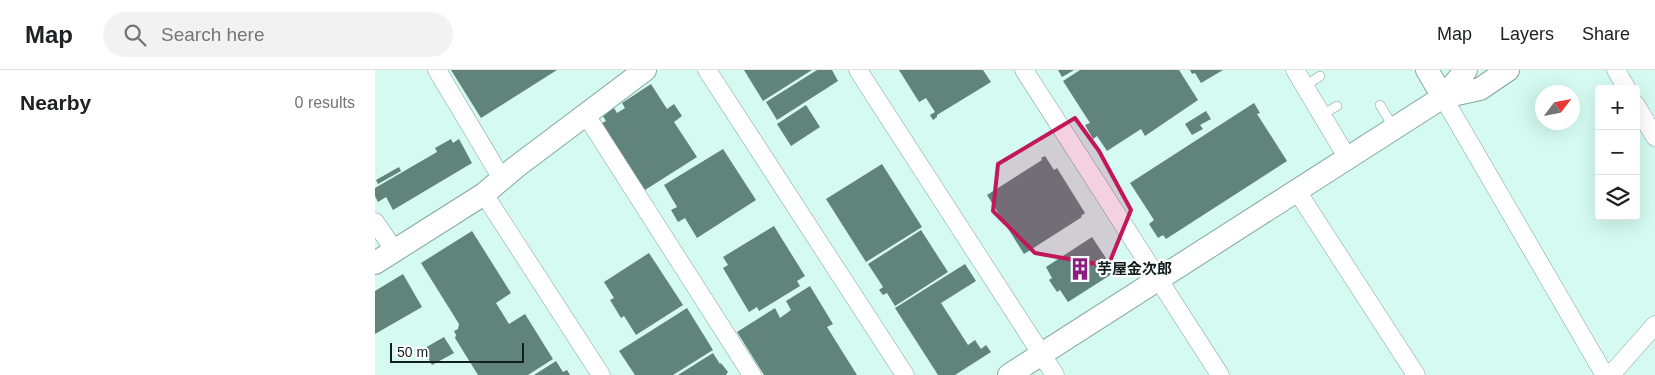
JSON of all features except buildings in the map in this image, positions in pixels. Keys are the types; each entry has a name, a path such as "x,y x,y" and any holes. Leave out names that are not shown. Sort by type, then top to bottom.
{"street":[{"path":"437,70 502,179"},
{"path":"375,263 484,194 645,70"},
{"path":"707,70 905,375"},
{"path":"858,70 1055,375"},
{"path":"1024,70 1220,375"},
{"path":"1295,70 1348,158"},
{"path":"1427,70 1603,372 1609,373 1616,369 1655,325"},
{"path":"1009,375 1443,97 1466,70"},
{"path":"1443,97 1479,89 1508,70"},
{"path":"1616,70 1625,85"},
{"path":"1640,112 1655,137"},
{"path":"586,114 752,375"},
{"path":"1297,191 1416,375"},
{"path":"484,194 601,375"},
{"path":"375,222 395,251"}],"lane":[{"path":"1305,86 1320,76"},
{"path":"1380,105 1394,129"},
{"path":"1322,115 1337,106"}],"highlighted area":[{"path":"1075,118 1099,151 1131,210 1108,266 1035,253 993,211 998,164"}],"place":[{"name":"芋屋金次郎","path":"1080,269"}]}
